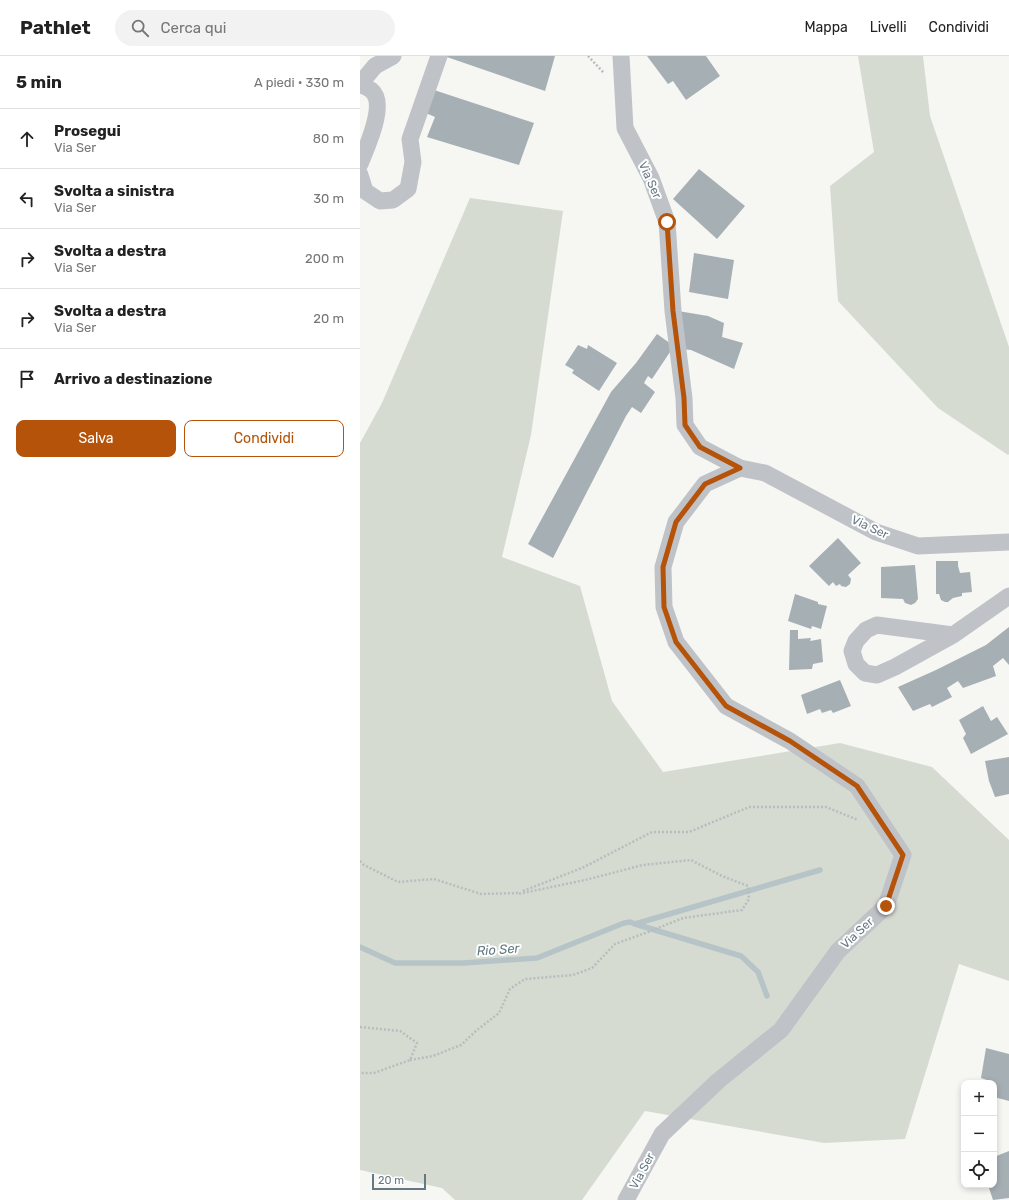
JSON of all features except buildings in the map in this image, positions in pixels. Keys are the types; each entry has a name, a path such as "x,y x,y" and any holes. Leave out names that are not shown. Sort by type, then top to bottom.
{"street":[{"path":"360,164 377,117 378,105 372,91 360,85 375,66 393,56"},
{"path":"360,175 366,191 380,201 393,200 408,189 413,162 410,139 439,56"},
{"name":"Via Ser","path":"621,56 625,128 651,178 667,222 673,311 684,398 685,425 700,447 740,468 765,473 876,532 918,546 1009,542"},
{"name":"Via Ser","path":"626,1200 662,1134 718,1081 781,1030 838,951 886,906 903,855 857,786 790,741 726,706 676,642 664,607 663,567 676,522 705,484 740,468"},
{"path":"953,635 877,625 866,630 856,641 852,651 856,664 865,673 877,675 895,667 953,635 1009,596"}],"path":[{"path":"518,894 582,868 652,832 689,832 749,807 826,807 863,822"},
{"path":"360,861 364,865 398,882 434,879 481,894 518,894 585,880 644,865 691,860 722,876 748,886 749,899 742,910 683,918 615,944 592,968 573,975 525,979 510,989 499,1013 461,1045 433,1056 410,1060 374,1073 360,1073"},
{"path":"360,1027 400,1031 417,1043 410,1060"}],"shaded area":[{"path":"858,56 923,56 930,116 1009,347 1008,455 938,408 838,301 830,186 874,152"},
{"path":"470,198 563,211 531,435 502,557 580,586 612,701 663,772 840,743 932,767 1009,840 1009,981 959,964 905,1139 824,1143 645,1111 582,1200 455,1200 442,1188 360,1170 360,443 382,403"}],"waterway":[{"name":"Rio Ser","path":"360,947 395,963 464,963 537,958 624,923 630,922 635,924 820,870"},
{"name":"Rio Ser","path":"635,924 741,956 758,972 767,996"}],"route":[{"path":"667,222 673,311 679,350 685,425 700,447 740,468 705,484 676,522 663,567 664,607 676,642 726,706 790,741 857,786 903,855 886,906"}]}
